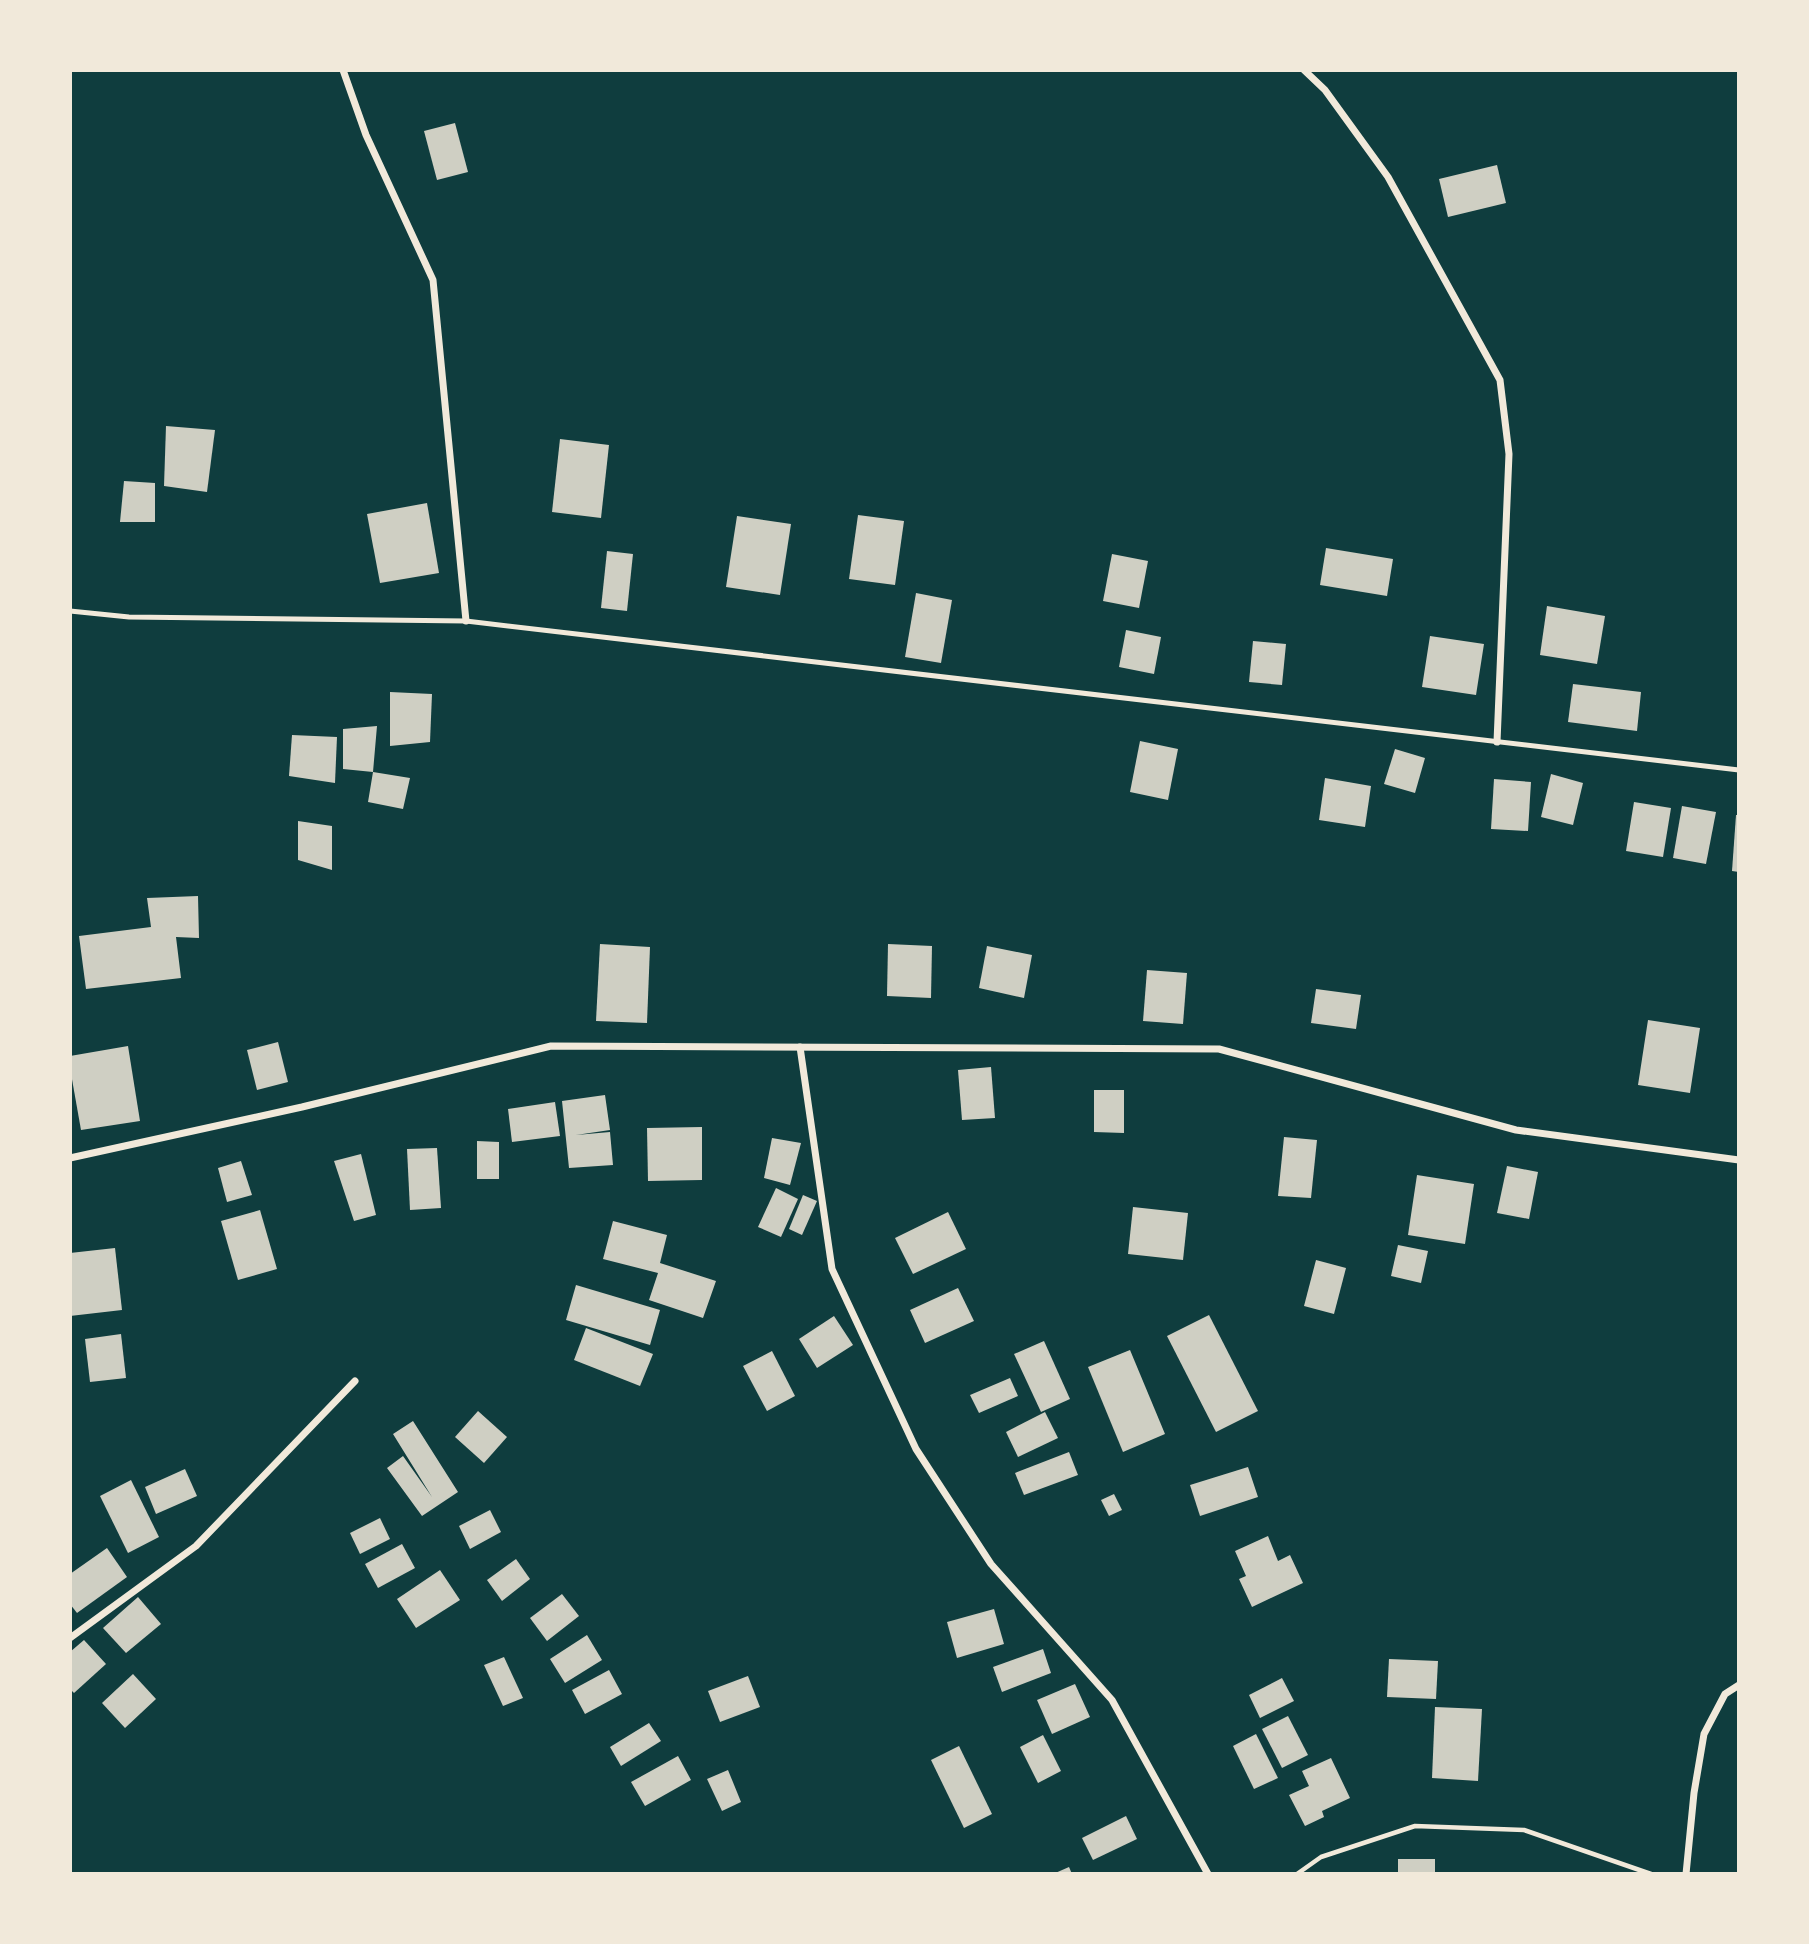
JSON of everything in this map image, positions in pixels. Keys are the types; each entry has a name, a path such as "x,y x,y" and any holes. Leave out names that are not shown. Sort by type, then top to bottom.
{"street":[{"path":"343,70 366,135 433,280 466,621"},
{"path":"1304,70 1325,90 1388,177 1500,380 1509,454 1497,742"},
{"path":"70,1158 302,1107 551,1046 800,1046 1219,1049 1516,1130 1739,1160"},
{"path":"800,1046 832,1269 916,1449 991,1564 1112,1700 1208,1874"},
{"path":"70,1638 197,1546 355,1381"},
{"path":"1686,1874 1694,1793 1704,1734 1725,1694 1739,1685"}],"lane":[{"path":"70,611 129,617 466,621 1739,770"}],"path":[{"path":"1297,1874 1321,1857 1415,1826 1524,1830 1651,1874"}],"building":[{"path":"455,123 468,172 437,180 424,131"},
{"path":"1497,165 1506,203 1448,217 1439,179"},
{"path":"166,426 215,430 207,492 164,486"},
{"path":"560,439 609,445 601,518 552,512"},
{"path":"124,481 155,483 155,522 120,522"},
{"path":"427,503 439,573 380,583 367,514"},
{"path":"858,515 904,521 895,585 849,579"},
{"path":"737,516 791,524 780,595 726,587"},
{"path":"1326,548 1393,559 1387,596 1320,585"},
{"path":"607,551 633,554 627,611 601,608"},
{"path":"1112,554 1148,561 1139,608 1103,601"},
{"path":"916,593 952,600 941,663 905,657"},
{"path":"1547,606 1605,616 1597,664 1540,655"},
{"path":"1126,630 1161,637 1154,674 1119,667"},
{"path":"1430,636 1484,644 1476,695 1422,687"},
{"path":"1253,641 1286,644 1282,685 1249,682"},
{"path":"1573,684 1641,692 1637,731 1568,722"},
{"path":"390,692 432,694 430,742 390,746"},
{"path":"377,726 373,772 343,769 343,729"},
{"path":"292,735 337,737 335,783 289,776"},
{"path":"1140,741 1178,749 1168,800 1130,792"},
{"path":"1395,749 1425,758 1415,793 1384,784"},
{"path":"373,772 410,778 403,809 368,802"},
{"path":"1551,774 1583,783 1573,825 1541,817"},
{"path":"1325,778 1371,786 1365,827 1319,820"},
{"path":"1494,779 1531,782 1528,831 1491,829"},
{"path":"1634,802 1671,808 1663,857 1626,851"},
{"path":"1682,806 1716,812 1706,864 1673,858"},
{"path":"1736,815 1739,815 1739,872 1732,871"},
{"path":"298,821 332,826 332,870 298,860"},
{"path":"198,896 199,938 176,937 181,978 86,989 79,936 151,927 147,898"},
{"path":"600,944 650,947 647,1023 596,1021"},
{"path":"888,944 932,946 931,998 887,996"},
{"path":"987,946 1032,955 1024,998 979,988"},
{"path":"1147,970 1187,973 1183,1024 1143,1021"},
{"path":"1316,989 1361,995 1356,1029 1311,1023"},
{"path":"1648,1020 1700,1028 1690,1093 1638,1085"},
{"path":"278,1042 288,1082 257,1090 247,1050"},
{"path":"128,1046 140,1121 81,1130 70,1056"},
{"path":"991,1067 995,1118 962,1120 958,1070"},
{"path":"1094,1090 1124,1090 1124,1133 1094,1132"},
{"path":"605,1095 610,1130 576,1135 610,1132 613,1165 569,1168 562,1101"},
{"path":"555,1102 560,1136 512,1142 508,1109"},
{"path":"702,1127 702,1180 648,1181 647,1128"},
{"path":"1284,1137 1317,1140 1311,1198 1278,1196"},
{"path":"772,1138 801,1143 790,1185 764,1178"},
{"path":"477,1141 499,1142 499,1179 477,1179"},
{"path":"437,1148 441,1208 410,1210 407,1149"},
{"path":"361,1154 376,1215 354,1221 334,1161"},
{"path":"241,1161 252,1195 227,1202 218,1168"},
{"path":"1507,1166 1538,1172 1529,1219 1497,1213"},
{"path":"1417,1175 1474,1184 1465,1244 1408,1235"},
{"path":"776,1188 798,1199 781,1237 758,1227"},
{"path":"803,1195 817,1201 802,1235 789,1229"},
{"path":"1133,1207 1188,1213 1183,1260 1128,1254"},
{"path":"260,1210 277,1269 238,1280 221,1221"},
{"path":"948,1212 966,1249 913,1274 895,1238"},
{"path":"613,1221 667,1235 660,1263 716,1281 703,1318 649,1300 658,1273 603,1259"},
{"path":"1398,1245 1428,1251 1421,1283 1391,1276"},
{"path":"115,1248 122,1310 70,1316 70,1253"},
{"path":"1316,1260 1346,1268 1334,1314 1304,1306"},
{"path":"576,1285 660,1310 650,1345 566,1320"},
{"path":"958,1288 974,1321 925,1343 910,1310"},
{"path":"1209,1315 1258,1411 1216,1432 1167,1336"},
{"path":"834,1316 853,1345 817,1368 799,1339"},
{"path":"586,1328 653,1354 640,1386 574,1360"},
{"path":"121,1334 126,1378 90,1382 85,1339"},
{"path":"1044,1341 1070,1399 1041,1412 1014,1354"},
{"path":"1130,1350 1165,1434 1123,1452 1088,1367"},
{"path":"772,1351 795,1396 767,1411 743,1366"},
{"path":"1010,1378 1018,1396 979,1413 970,1395"},
{"path":"478,1411 507,1437 484,1463 455,1437"},
{"path":"1045,1412 1058,1438 1018,1457 1006,1432"},
{"path":"413,1421 458,1492 422,1516 387,1468 403,1456 432,1497 393,1434"},
{"path":"1069,1452 1078,1475 1024,1495 1015,1473"},
{"path":"1248,1467 1258,1497 1200,1516 1190,1485"},
{"path":"185,1469 197,1496 156,1514 145,1487"},
{"path":"131,1480 159,1537 128,1553 100,1496"},
{"path":"1114,1494 1122,1510 1109,1516 1101,1500"},
{"path":"490,1510 501,1532 470,1549 459,1526"},
{"path":"380,1518 390,1539 360,1554 350,1533"},
{"path":"1268,1536 1278,1561 1290,1555 1303,1583 1252,1607 1239,1579 1246,1576 1235,1551"},
{"path":"402,1544 415,1568 378,1588 365,1564"},
{"path":"107,1548 127,1577 77,1613 70,1604 70,1574"},
{"path":"516,1559 530,1579 502,1601 487,1580"},
{"path":"440,1570 460,1600 416,1628 397,1599"},
{"path":"562,1594 579,1616 547,1641 530,1618"},
{"path":"138,1597 161,1624 126,1653 103,1628"},
{"path":"994,1609 1004,1644 957,1658 947,1622"},
{"path":"587,1635 602,1660 565,1683 550,1659"},
{"path":"84,1640 106,1664 74,1693 70,1689 70,1652"},
{"path":"1043,1649 1051,1673 1002,1692 993,1667"},
{"path":"504,1657 523,1698 503,1706 484,1665"},
{"path":"1389,1659 1438,1661 1436,1699 1387,1697"},
{"path":"609,1670 622,1694 585,1714 572,1690"},
{"path":"133,1674 156,1699 125,1728 102,1703"},
{"path":"748,1676 760,1707 720,1722 708,1691"},
{"path":"1282,1678 1294,1701 1260,1718 1249,1695"},
{"path":"1075,1684 1090,1717 1052,1734 1037,1700"},
{"path":"1435,1707 1482,1709 1478,1781 1432,1778"},
{"path":"1288,1716 1308,1755 1282,1768 1262,1729"},
{"path":"649,1723 661,1741 621,1766 610,1747"},
{"path":"1256,1734 1278,1778 1254,1789 1233,1746"},
{"path":"1043,1735 1061,1771 1038,1783 1020,1747"},
{"path":"959,1746 992,1814 964,1828 931,1760"},
{"path":"678,1756 691,1780 645,1806 631,1782"},
{"path":"1331,1758 1350,1798 1322,1811 1324,1817 1305,1826 1289,1795 1309,1786 1302,1771"},
{"path":"728,1770 741,1802 722,1811 707,1779"},
{"path":"1126,1816 1137,1839 1093,1860 1082,1838"},
{"path":"1398,1859 1435,1859 1435,1874 1398,1874"},
{"path":"1069,1867 1072,1874 1053,1874"}]}
